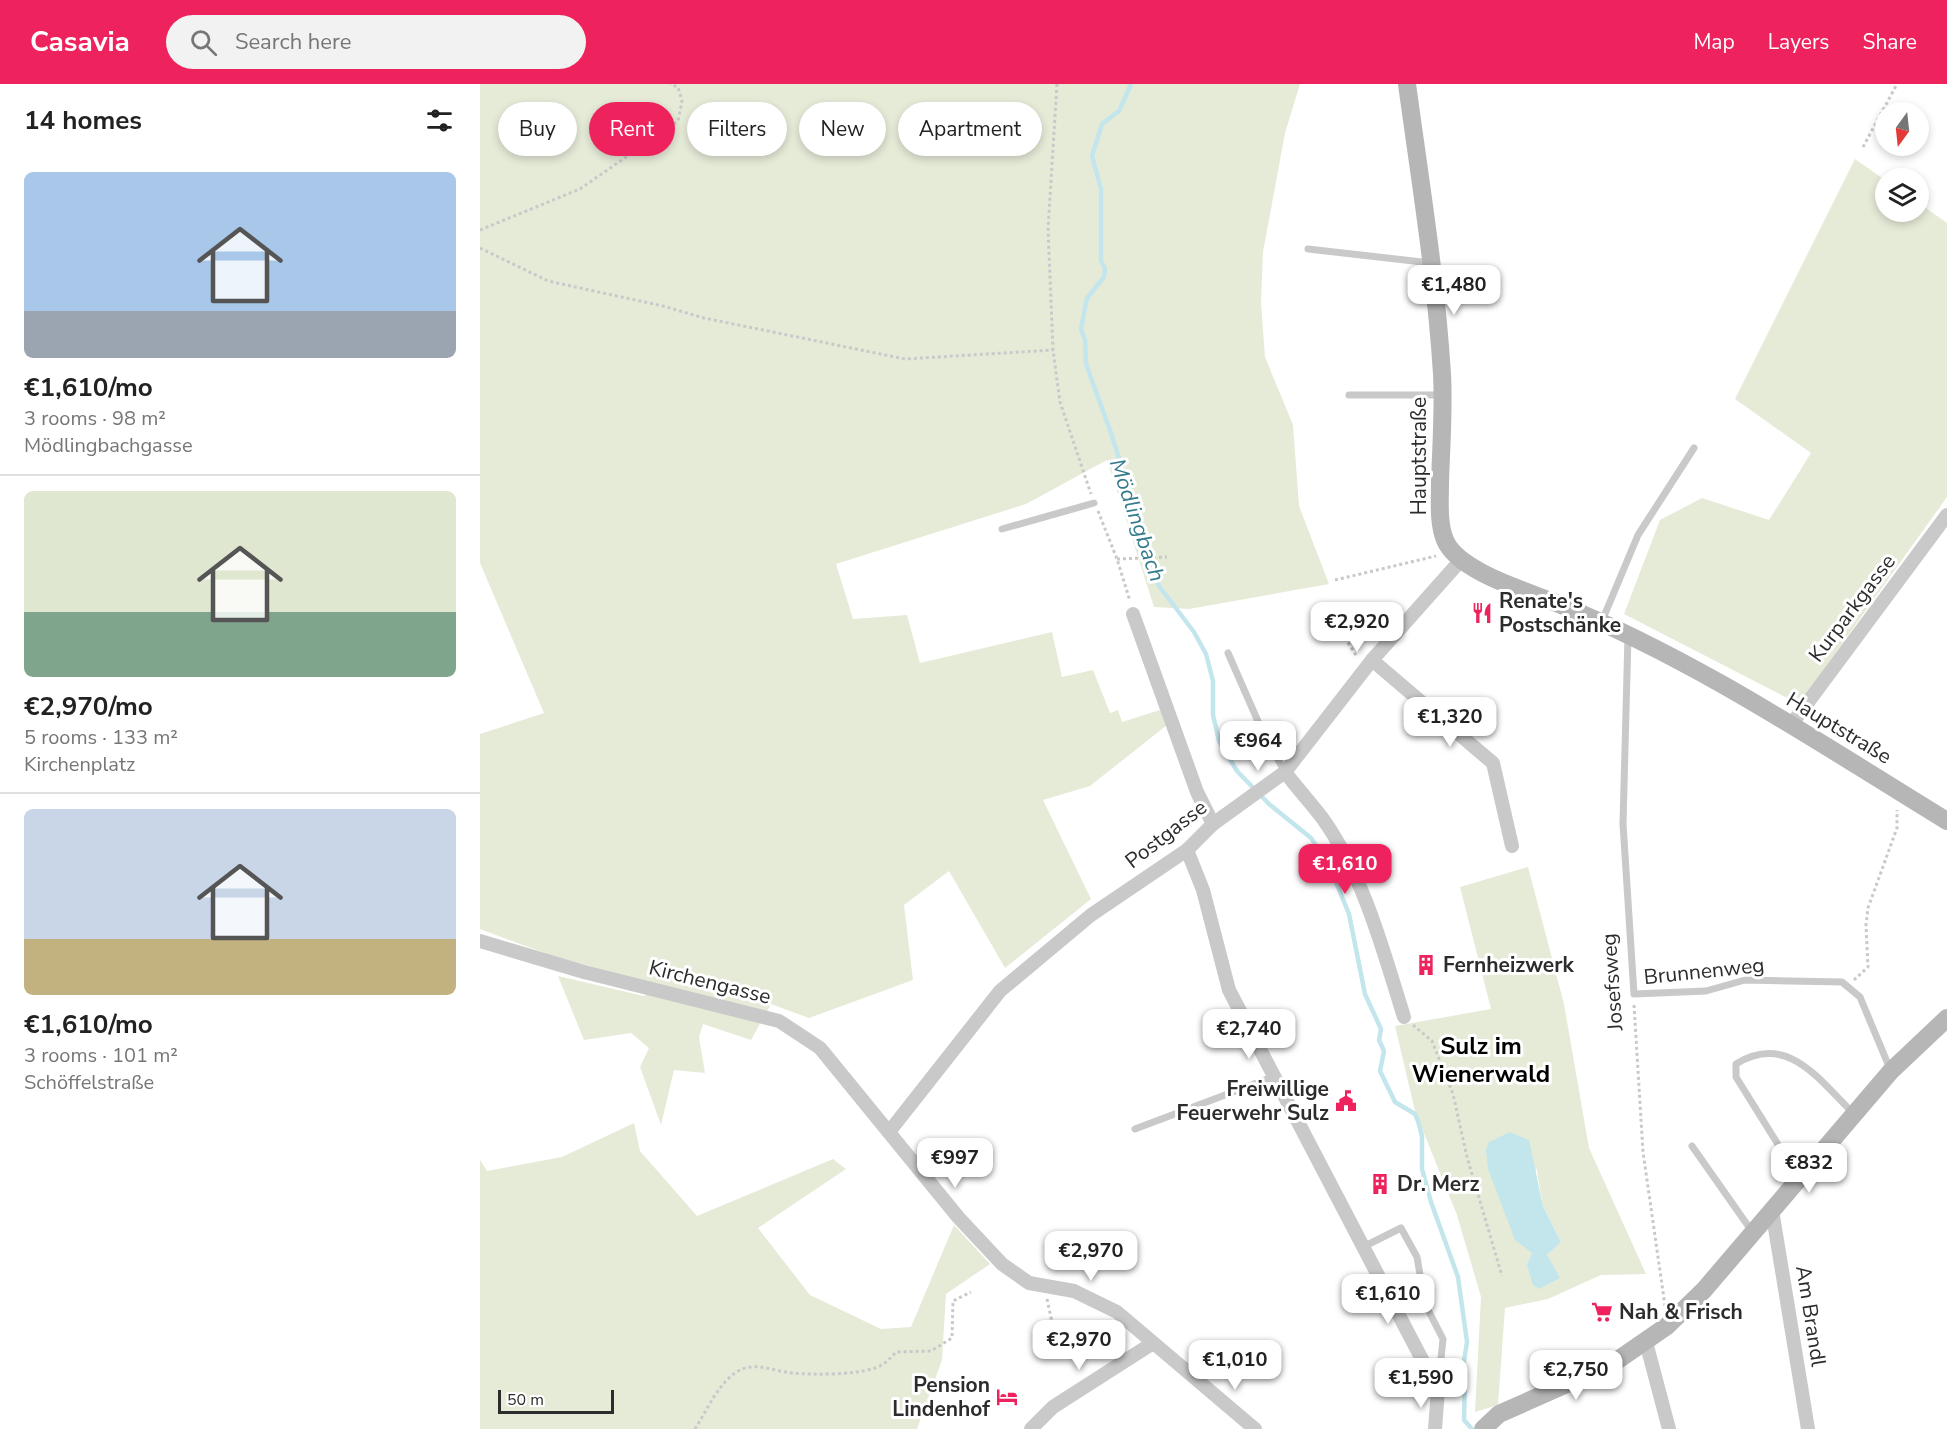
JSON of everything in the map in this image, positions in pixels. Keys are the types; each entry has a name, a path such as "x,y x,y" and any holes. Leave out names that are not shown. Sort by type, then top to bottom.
{"main road":[{"name":"Hauptstraße","path":"1407,84 1431,263 1442,395 1440,512 1444,540 1457,556 1489,575 1602,621 1628,634 1791,725 1947,821"},
{"path":"1483,1429 1499,1414 1612,1364 1668,1326 1704,1290 1891,1071 1947,1018"}],"street":[{"name":"Kurparkgasse","path":"1791,725 1947,515"},
{"name":"Postgasse","path":"889,1132 1000,991 1091,915 1187,850 1213,824 1285,772 1368,664 1457,556"},
{"path":"1134,614 1197,792 1213,824"},
{"path":"1368,664 1493,763 1512,846"},
{"path":"1285,772 1323,820 1356,880 1371,915 1404,1017"},
{"path":"1187,850 1203,890 1229,990 1365,1246 1438,1390 1435,1429"},
{"name":"Kirchengasse","path":"480,941 584,972 779,1021 820,1048 958,1217 1002,1264 1029,1283 1074,1291 1117,1312 1255,1429"},
{"name":"Am Brandl","path":"1772,1210 1808,1429"},
{"path":"1646,1342 1669,1429"},
{"path":"1031,1429 1053,1407 1152,1343"}],"lane":[{"path":"1308,249 1431,263"},
{"path":"1349,395 1442,395"},
{"path":"1602,621 1638,535 1694,448"},
{"path":"1002,529 1094,503"},
{"name":"Josefsweg","path":"1628,634 1623,824 1634,994"},
{"path":"1228,653 1264,735 1285,772"},
{"name":"Brunnenweg","path":"1634,994 1706,992 1745,980 1842,982 1847,986"},
{"path":"1847,986 1860,997 1891,1071"},
{"path":"1799,1178 1737,1077 1736,1064 1760,1052 1794,1058 1854,1114"},
{"path":"1135,1129 1275,1076"},
{"path":"1692,1146 1753,1233"},
{"path":"1365,1246 1401,1228 1417,1257 1425,1304 1443,1339 1438,1390"}],"path":[{"path":"480,230 580,189 678,121 682,101 678,87 670,84"},
{"path":"1057,84 1048,229 1053,350 1060,402 1134,614"},
{"path":"1863,147 1897,84"},
{"path":"480,248 548,281 663,306 704,318 905,359 1053,350"},
{"path":"1335,580 1457,556"},
{"path":"1117,560 1167,557"},
{"path":"1329,612 1368,664"},
{"path":"1847,986 1868,967 1866,925 1868,908 1897,828 1896,812 1905,795"},
{"name":"Josefsweg","path":"1634,994 1643,1152 1668,1326"},
{"path":"1404,1017 1432,1041 1453,1094 1467,1157 1502,1276"},
{"path":"1044,1286 1052,1322 1073,1335 1110,1345 1136,1329"},
{"path":"695,1429 724,1384 736,1372 753,1365 792,1373 854,1372 875,1368 886,1362 896,1352 931,1351 952,1338 953,1301 971,1292"}],"green space":[{"path":"480,84 1300,84 1285,133 1263,252 1261,303 1265,357 1293,425 1299,506 1329,584 1189,609 1154,607 1107,460 1026,504 836,564 853,619 907,615 920,663 1052,632 1062,677 1093,670 1110,713 1118,710 1122,722 1163,709 1167,725 1090,786 1043,800 1091,899 1005,968 949,871 904,905 913,980 809,1018 771,1004 751,1040 703,1024 699,1037 705,1073 674,1070 661,1125 640,1067 649,1048 631,1033 584,1040 558,976 644,996 664,987 550,955 480,929 480,734 544,713 480,563"},
{"path":"1855,159 1875,173 1875,222 1929,222 1929,210 1947,223 1947,497 1799,704 1624,614 1660,520 1702,498 1769,520 1811,453 1735,399"},
{"path":"1528,867 1564,1004 1589,1148 1646,1274 1601,1275 1548,1299 1505,1308 1498,1405 1475,1412 1481,1297 1457,1215 1415,1111 1395,1026 1491,1009 1460,887","holes":["1536,1166 1543,1206 1561,1242 1547,1255 1532,1253"]},
{"path":"634,1123 640,1151 697,1216 833,1159 846,1169 758,1228 810,1295 881,1329 911,1327 954,1225 990,1264 946,1294 942,1360 917,1429 480,1429 480,1160 487,1171 562,1157"}],"water":[{"path":"1510,1132 1529,1140 1543,1206 1561,1242 1547,1255 1560,1278 1539,1289 1533,1285 1527,1265 1532,1253 1515,1240 1488,1169 1486,1150 1489,1142"}],"waterway":[{"name":"Mödlingbach","path":"1131,84 1119,111 1102,124 1092,156 1101,189 1101,261 1105,268 1104,277 1087,298 1081,329 1085,340 1086,364 1111,433 1159,586 1194,632 1206,654 1213,681 1213,715 1219,741 1237,771 1269,804 1311,838 1329,865 1349,914 1365,994 1381,1029 1379,1040 1384,1051 1380,1071 1395,1102 1415,1114 1418,1121 1422,1136 1422,1169 1431,1202 1458,1277 1467,1342 1463,1367 1464,1420 1472,1429"}],"place":[{"name":"Renate's Postschänke","path":"1482,613"},
{"name":"Fernheizwerk","path":"1426,965"},
{"name":"Freiwillige Feuerwehr Sulz","path":"1346,1101"},
{"name":"Dr. Merz","path":"1380,1184"},
{"name":"Nah & Frisch","path":"1602,1312"},
{"name":"Pension Lindenhof","path":"1007,1397"}],"district":[{"name":"Sulz im Wienerwald","path":"1481,1060"}]}
